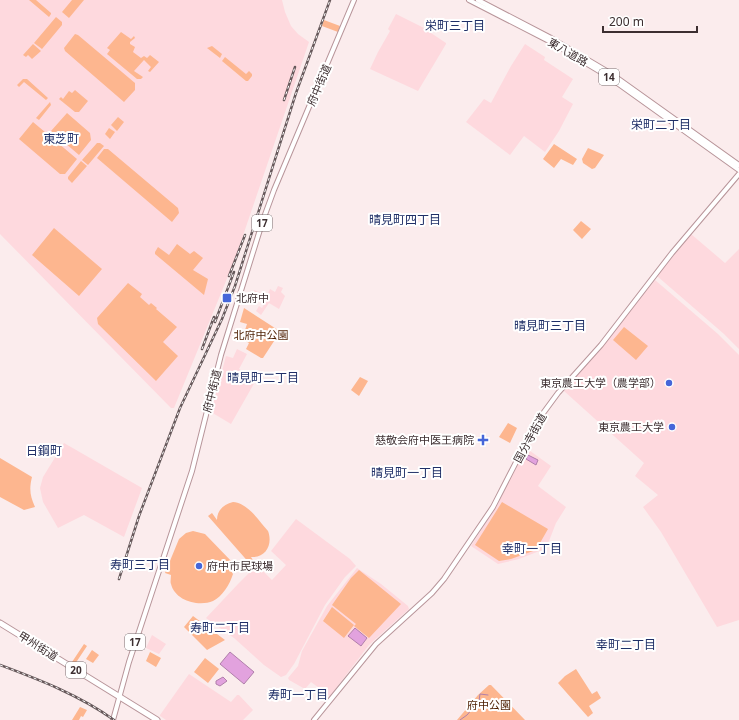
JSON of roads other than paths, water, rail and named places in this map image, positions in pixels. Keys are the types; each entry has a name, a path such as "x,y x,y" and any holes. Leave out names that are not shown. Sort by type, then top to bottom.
{"highway":[{"name":"甲州街道","path":"0,623 157,720"}],"main road":[{"name":"府中街道","path":"113,720 151,594 192,471 220,362 263,220 274,190 354,0"},
{"name":"東八道路","path":"469,0 549,41 609,77 739,170"},
{"name":"東八道路","path":"478,0 551,38 610,73 739,165"},
{"path":"485,3 502,14 500,16"},
{"name":"国分寺街道","path":"314,720 376,644 432,593 444,579 493,507 531,433 544,412 558,393 601,345 672,253 739,174"}],"waterway":[{"path":"460,720 467,715 479,701 480,694 488,695"}],"railway":[{"path":"119,579 139,516 180,408 222,319 235,286 296,93 330,0"},
{"path":"284,100 295,67"},
{"path":"229,276 245,235"},
{"path":"215,322 234,272"},
{"path":"202,349 214,317"},
{"path":"0,665 44,682 87,703 114,720"}],"place":[{"name":"北府中","path":"227,298"},
{"name":"東京農工大学（農学部）","path":"669,383"},
{"name":"東京農工大学","path":"672,427"},
{"name":"慈敬会府中医王病院","path":"483,440"},
{"name":"府中市民球場","path":"199,566"}],"district":[{"name":"栄町三丁目","path":"455,26"},
{"name":"栄町二丁目","path":"661,125"},
{"name":"東芝町","path":"61,139"},
{"name":"晴見町四丁目","path":"405,220"},
{"name":"晴見町三丁目","path":"550,326"},
{"name":"晴見町二丁目","path":"263,378"},
{"name":"日鋼町","path":"44,451"},
{"name":"晴見町一丁目","path":"407,473"},
{"name":"幸町一丁目","path":"532,549"},
{"name":"寿町三丁目","path":"140,565"},
{"name":"寿町二丁目","path":"220,628"},
{"name":"幸町二丁目","path":"626,645"},
{"name":"寿町一丁目","path":"298,695"}],"park label":[{"name":"北府中公園","path":"261,335"},
{"name":"府中公園","path":"489,705"}]}
